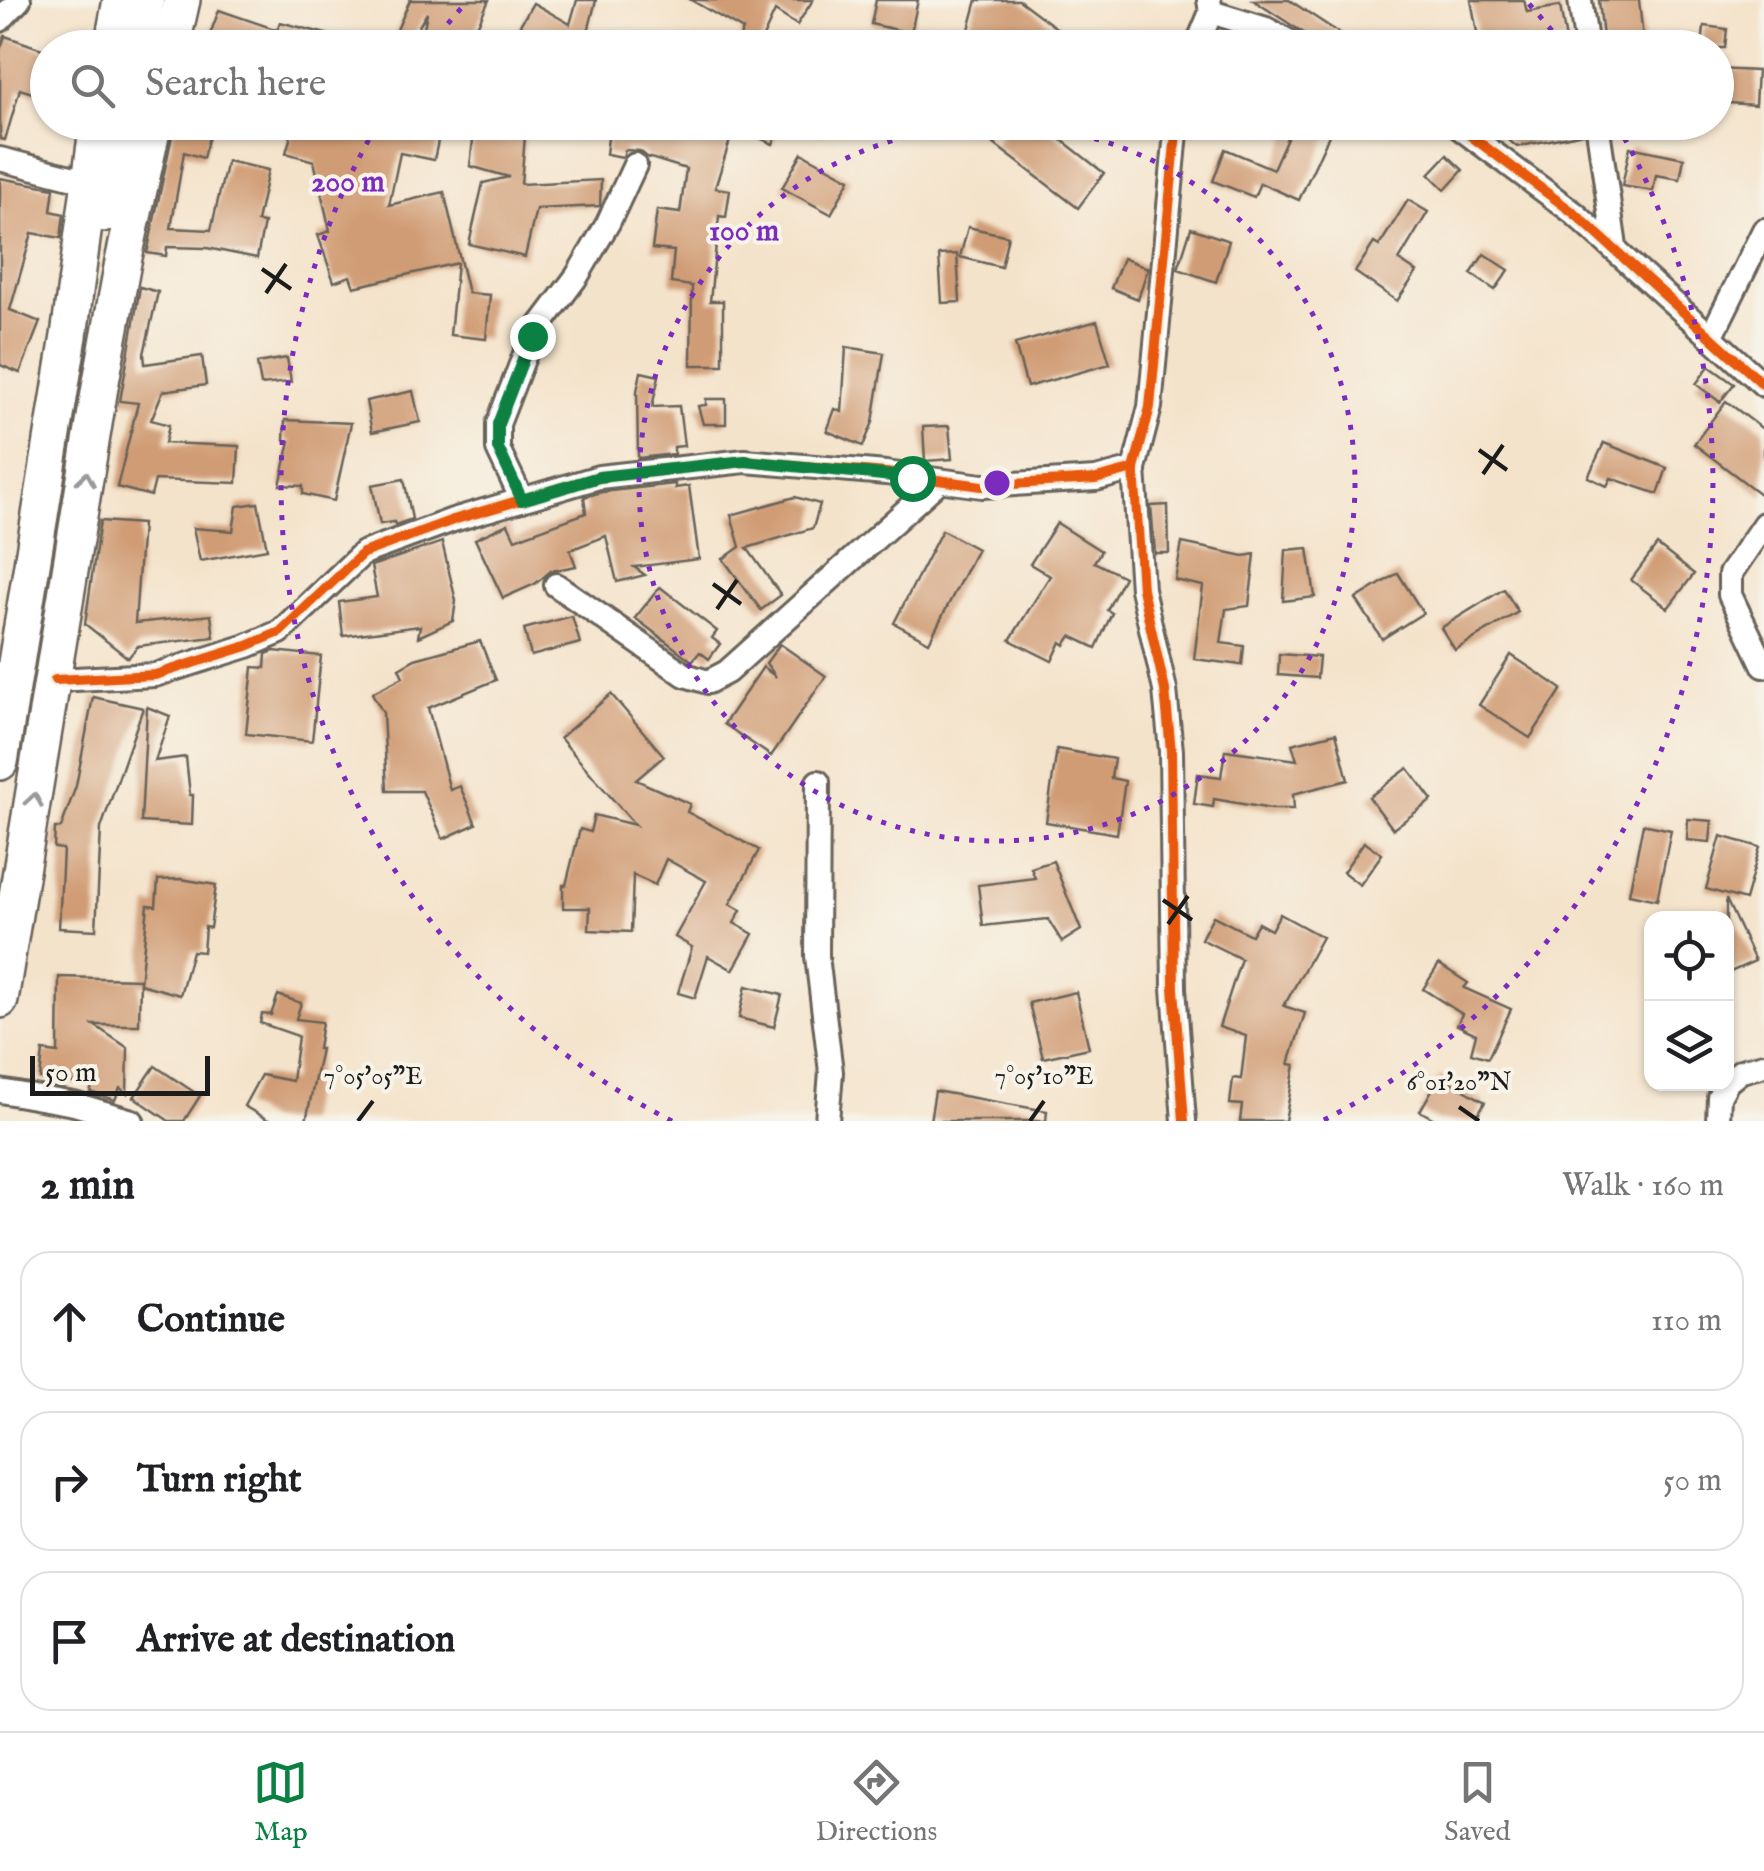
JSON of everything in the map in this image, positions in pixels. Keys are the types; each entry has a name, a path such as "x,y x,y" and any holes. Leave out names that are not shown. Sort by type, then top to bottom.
{"main road":[{"path":"115,30 121,0"},
{"path":"141,30 146,0"},
{"path":"174,30 182,0"},
{"path":"99,140 101,191 122,262"},
{"path":"0,762 80,257 119,140"},
{"path":"0,1000 122,262 150,140"}],"street":[{"path":"0,20 19,0"},
{"path":"1580,0 1584,30"},
{"path":"1202,30 1210,6 1266,30"},
{"path":"1175,140 1150,407 1134,470 1142,589 1164,690 1171,751 1174,988 1184,1121"},
{"path":"1479,140 1614,247 1764,385"},
{"path":"1599,140 1614,247"},
{"path":"0,159 101,191"},
{"path":"522,500 498,448 498,424 532,336 576,276 608,223 635,165"},
{"path":"1711,336 1764,230"},
{"path":"55,680 155,675 247,646 280,632 364,553 452,520 599,477 745,461 982,486 1096,479 1134,470"},
{"path":"556,585 684,675 708,682 727,672 938,482"},
{"path":"1764,524 1730,574 1730,595 1764,666"},
{"path":"818,782 817,956 830,1072 827,1121"},
{"path":"1734,1077 1764,1065"},
{"path":"0,1091 74,1104 132,1121"},
{"path":"1718,1121 1722,1091"}],"building":[{"path":"410,0 489,0 475,30 424,30 427,13 417,30 397,30"},
{"path":"577,0 596,0 588,30 517,30 533,3 570,24"},
{"path":"691,0 813,0 797,25 775,11 766,30 743,30"},
{"path":"876,0 918,0 912,30 871,24"},
{"path":"977,0 1019,0 1059,30 969,30"},
{"path":"1253,0 1289,0 1335,30 1299,30"},
{"path":"1471,0 1524,0 1527,12 1560,6 1564,30 1477,30"},
{"path":"1599,0 1639,0 1642,30 1602,30"},
{"path":"219,10 277,30 212,30"},
{"path":"280,22 311,30 277,30"},
{"path":"5,36 30,45 30,92 20,89 5,140 0,139 0,50"},
{"path":"1734,70 1757,71 1755,105 1734,103"},
{"path":"171,140 208,140 203,158 184,152 171,228 211,230 227,161 268,170 257,222 264,223 257,258 207,248 167,247 166,256 147,253"},
{"path":"290,140 438,140 434,160 400,153 389,205 444,192 468,293 490,295 486,339 450,335 457,263 354,287 350,276 334,282 318,235 330,231 314,161 286,153"},
{"path":"473,140 525,140 521,184 601,180 600,206 536,209 525,257 469,244 483,183 509,177 470,166"},
{"path":"608,140 730,140 715,188 730,190 726,217 719,216 710,301 723,301 723,365 691,365 692,286 671,283 674,251 652,249 657,210 680,213 686,169 647,157 640,151 625,150 623,157 606,154"},
{"path":"997,140 1062,140 1104,173 1078,208 994,144"},
{"path":"1286,140 1327,140 1299,200 1260,183 1254,197 1213,181 1225,149 1273,169"},
{"path":"1509,140 1550,140 1517,147"},
{"path":"1630,147 1684,158 1680,179 1656,175 1653,191 1622,186"},
{"path":"802,153 850,179 831,214 782,188"},
{"path":"1447,155 1463,170 1445,190 1429,174"},
{"path":"0,178 54,188 51,211 64,214 61,238 32,233 10,310 40,322 20,373 0,365"},
{"path":"1408,200 1428,212 1399,260 1417,272 1397,301 1355,272 1374,243 1379,246"},
{"path":"968,227 1008,236 1001,267 960,257"},
{"path":"1191,228 1229,241 1216,282 1178,269"},
{"path":"957,254 960,302 942,303 939,255"},
{"path":"1484,254 1509,270 1495,290 1471,274"},
{"path":"1123,258 1148,268 1138,299 1111,288"},
{"path":"140,287 158,292 145,364 202,356 206,385 163,391 151,420 169,425 165,443 239,446 237,483 155,480 151,496 117,487 138,403 120,401"},
{"path":"1097,321 1110,364 1027,387 1015,344"},
{"path":"846,347 884,353 873,422 863,446 827,431 835,409 842,412"},
{"path":"287,358 291,382 261,385 257,363"},
{"path":"1709,366 1734,384 1720,402 1696,384"},
{"path":"641,372 659,376 652,407 679,406 684,446 674,447 674,454 638,458 637,391"},
{"path":"413,391 420,422 372,432 366,401"},
{"path":"706,399 726,399 726,424 703,424 698,406 706,405"},
{"path":"1726,401 1764,430 1764,497 1694,444"},
{"path":"285,420 351,423 334,501 303,494 303,486 280,485 290,441 284,440"},
{"path":"949,426 952,459 925,461 923,427"},
{"path":"1604,443 1667,468 1658,494 1611,478 1607,486 1588,477"},
{"path":"404,479 412,519 395,525 380,524 372,485"},
{"path":"675,484 675,488 689,486 699,559 634,567 645,575 617,582 606,536 570,550 576,566 551,571 535,584 503,598 475,539 508,524 515,539 586,513 584,497 602,492"},
{"path":"795,497 820,504 813,528 747,548 781,595 761,610 723,559 740,547 731,515"},
{"path":"258,503 267,549 200,561 193,528 233,531 237,506"},
{"path":"1168,505 1169,553 1155,553 1151,506"},
{"path":"100,521 142,524 135,623 211,615 214,637 138,646 128,658 85,624"},
{"path":"1057,523 1101,551 1094,562 1124,577 1107,610 1112,613 1096,648 1071,636 1065,645 1061,642 1052,661 1010,640 1050,576 1030,564"},
{"path":"942,530 977,549 929,642 894,623"},
{"path":"442,542 456,601 453,621 418,637 420,626 343,636 339,602 377,597 371,566"},
{"path":"1182,543 1244,556 1255,554 1249,606 1226,609 1221,643 1244,646 1242,665 1194,659 1203,586 1175,580"},
{"path":"1657,545 1694,574 1668,608 1631,580"},
{"path":"1308,548 1315,597 1283,601 1286,550"},
{"path":"1398,573 1423,613 1382,639 1356,599"},
{"path":"660,587 717,631 712,638 720,644 709,659 700,652 692,661 635,618"},
{"path":"1504,589 1518,612 1455,650 1441,628"},
{"path":"572,616 580,643 531,656 524,629"},
{"path":"480,641 496,680 428,708 450,790 460,786 476,824 443,839 422,791 387,791 383,713 372,693 403,677 399,668 415,659"},
{"path":"780,644 826,676 771,756 724,724 763,667 776,677 766,663"},
{"path":"274,651 321,656 312,741 246,734 253,667 265,668 266,654"},
{"path":"1279,654 1319,657 1317,678 1278,675"},
{"path":"1511,655 1562,689 1530,738 1479,705"},
{"path":"611,694 664,756 636,780 690,804 687,812 759,850 730,904 741,910 734,923 753,934 733,970 708,956 695,998 678,993 692,947 675,937 706,881 666,859 655,885 633,875 631,932 589,930 590,908 563,908 563,885 580,829 590,832 594,815 635,825 560,738"},
{"path":"93,697 143,708 101,828 96,930 59,928 63,849 54,848 55,828 61,828 76,786"},
{"path":"147,707 170,716 155,761 186,757 193,795 192,825 141,822"},
{"path":"1336,733 1348,780 1293,794 1294,809 1214,799 1213,807 1194,804 1198,774 1221,777 1225,750 1297,760 1292,744"},
{"path":"1057,749 1114,759 1111,778 1125,781 1117,834 1046,822"},
{"path":"1408,768 1432,800 1393,829 1369,797"},
{"path":"1688,819 1712,821 1710,842 1687,840"},
{"path":"1643,824 1671,830 1657,900 1629,894"},
{"path":"1721,836 1760,847 1745,900 1706,889"},
{"path":"1364,842 1382,854 1360,885 1343,872"},
{"path":"1053,861 1081,930 1062,942 1048,919 983,926 978,885 1035,878 1031,868"},
{"path":"158,880 216,885 203,952 192,951 180,995 140,984 148,905 156,906"},
{"path":"1280,914 1322,937 1284,1006 1305,1013 1289,1064 1295,1065 1285,1121 1240,1121 1242,1105 1230,1104 1233,1078 1241,1079 1246,1036 1219,1027 1241,959 1201,939 1213,916 1251,935 1258,923 1271,930"},
{"path":"1734,916 1755,961 1734,970"},
{"path":"1439,964 1468,983 1464,988 1511,1009 1488,1058 1471,1053 1476,1034 1457,1025 1462,1014 1423,989"},
{"path":"59,977 140,979 139,1025 94,1025 128,1048 127,1093 120,1088 115,1100 90,1092 93,1085 40,1079 43,1051 58,1053"},
{"path":"746,986 782,995 774,1027 739,1018"},
{"path":"1076,992 1089,1048 1043,1058 1029,1003"},
{"path":"278,995 301,1003 296,1019 322,1022 321,1049 306,1121 270,1121 244,1106 261,1075 292,1081 298,1036 260,1023 262,1014 271,1015"},
{"path":"155,1066 200,1096 184,1121 169,1121 134,1097"},
{"path":"1440,1076 1485,1102 1474,1121 1438,1121 1420,1111"},
{"path":"935,1091 1047,1111 1046,1121 930,1121"}],"cycle path":[{"path":"1175,140 1150,407 1134,469 1142,589 1165,690 1171,751 1174,988 1184,1121"},
{"path":"1476,140 1574,213 1764,385"},
{"path":"55,680 155,675 247,646 280,632 363,553 453,520 599,477 745,461 982,486 1096,479 1134,469"}],"route":[{"path":"532,336 498,424 498,448 522,500 599,477 745,461 912,478"}]}
